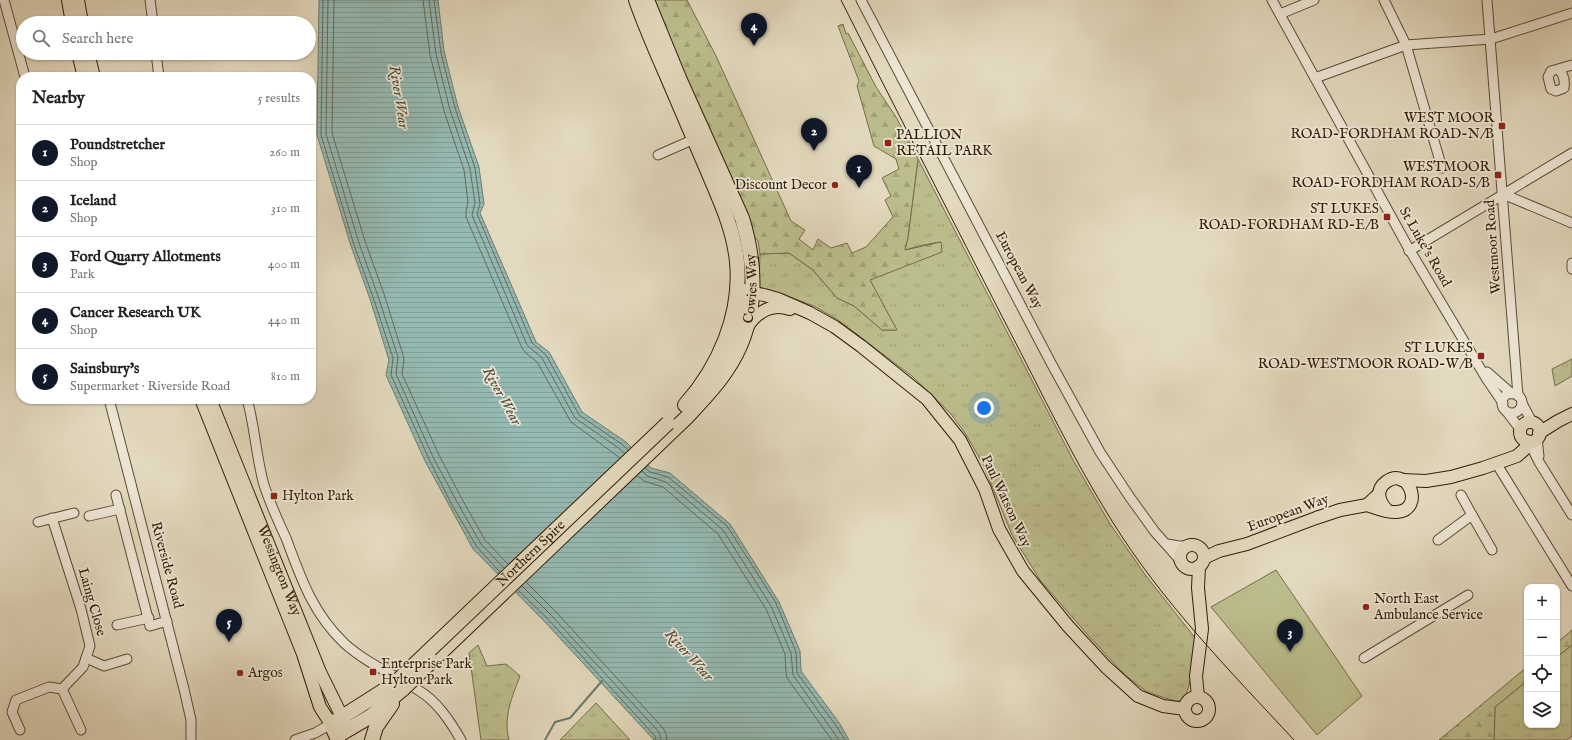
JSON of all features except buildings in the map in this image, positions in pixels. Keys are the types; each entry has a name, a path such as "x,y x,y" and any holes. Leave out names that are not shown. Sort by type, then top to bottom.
{"highway":[{"name":"Cowies Way","path":"636,0 648,34 742,218 747,234 752,263 754,293 747,327 740,346 726,371 702,400 671,426"},
{"name":"Cowies Way","path":"647,0 679,78 700,136 733,238 737,263 737,286 734,308 723,346 714,367 671,426"},
{"name":"Northern Spire","path":"398,687 671,426"},
{"path":"340,733 398,687"},
{"path":"372,740 376,727 398,687"}],"main road":[{"path":"68,0 71,16"},
{"path":"78,0 81,16"},
{"path":"80,60 83,72"},
{"path":"90,60 93,72"},
{"name":"Paul Watson Way","path":"737,286 744,291 778,299 816,317 861,346 927,399 960,440 985,489 999,528 1023,571 1068,626 1106,667 1138,696 1163,706 1185,710"},
{"path":"704,382 719,368 726,357 736,334 745,298 754,293"},
{"name":"Paul Watson Way","path":"747,327 755,317 766,309 777,306 816,317"},
{"name":"Wessington Way","path":"203,404 303,654 320,707 340,733"},
{"name":"Wessington Way","path":"212,404 320,672 340,733"},
{"path":"1387,510 1381,505 1379,494 1384,483 1395,479 1426,481 1458,475 1501,462 1517,456 1526,448 1530,433 1572,414"},
{"path":"1367,505 1399,512 1406,509 1410,505 1412,496 1410,487 1402,480"},
{"path":"1412,496 1426,481"},
{"path":"1367,505 1379,494"},
{"name":"European Way","path":"1199,561 1219,551 1247,544 1340,510 1367,505"},
{"path":"1198,697 1196,676 1202,629 1198,588 1199,561 1197,546 1187,546 1181,553 1180,560 1184,566 1199,561"},
{"path":"1198,697 1204,699 1209,711 1206,717 1200,721 1192,720 1187,716 1185,710 1190,699 1198,697"}],"street":[{"path":"4,0 16,44"},
{"path":"150,0 152,16"},
{"name":"European Way","path":"861,0 1051,362 1100,452 1155,532 1180,560"},
{"name":"St Luke's Road","path":"1272,0 1410,251 1503,403"},
{"path":"1280,14 1314,0"},
{"path":"1384,0 1406,45 1442,168"},
{"name":"Westmoor Road","path":"1488,0 1517,398"},
{"path":"1315,78 1406,45 1491,39 1572,13"},
{"path":"20,60 24,72"},
{"path":"157,60 158,72"},
{"path":"1558,69 1572,65"},
{"path":"658,155 700,136"},
{"path":"1410,251 1572,153"},
{"path":"1503,194 1572,223"},
{"path":"1572,263 1572,269"},
{"name":"St Luke's Road","path":"1476,359 1492,378 1517,398 1539,462 1572,515"},
{"path":"1507,412 1517,412 1520,409 1517,398 1506,396 1503,403 1505,410 1507,412 1530,433"},
{"name":"Riverside Road","path":"110,404 167,621 191,720 192,740"},
{"path":"248,404 264,485 314,606 344,643 365,659 419,690 442,711 461,740"},
{"path":"1501,462 1572,586"},
{"path":"116,495 150,626 167,621"},
{"path":"1461,495 1492,550"},
{"path":"89,516 120,508"},
{"path":"38,522 74,513"},
{"path":"1438,540 1472,515"},
{"name":"Laing Close","path":"52,518 81,609 90,646 83,667 62,689"},
{"path":"1167,544 1187,546"},
{"path":"1364,658 1468,595"},
{"path":"117,625 149,618"},
{"path":"86,658 104,666 127,660"},
{"path":"20,730 12,712 16,700 49,687 62,689 81,730"},
{"path":"295,740 315,733 340,733"}],"green space":[{"path":"654,0 687,0 716,56 791,221 805,230 799,239 813,250 818,239 831,248 847,243 852,253 866,247 893,217 885,200 891,196 882,178 899,169 896,159 874,146 857,86 859,81 838,26 843,24 846,34 848,33 876,87 896,117 918,159 905,250 941,242 942,252 870,280 897,330 882,330 854,306 837,298 813,270 789,253 760,254 758,241 752,233"},
{"path":"918,159 1073,460 1110,524 1146,576 1196,639 1192,675 1186,695 1181,701 1175,701 1147,692 1125,675 1040,580 1012,535 983,464 965,433 950,413 913,377 838,320 814,306 760,288 760,254 789,253 813,270 837,298 854,306 882,330 896,330 870,280 940,242 905,250"},
{"path":"1572,359 1572,376 1555,386 1552,369"},
{"path":"1276,570 1362,696 1317,735 1211,607"},
{"path":"1572,630 1572,645 1560,655 1560,640"},
{"path":"478,645 487,666 506,664 520,676 509,707 507,732 509,740 481,740 469,653"},
{"path":"1572,645 1572,736 1567,740 1494,740 1495,707 1524,683 1524,728 1560,728 1560,655"},
{"path":"1524,669 1524,683 1495,707 1494,740 1439,740"},
{"path":"596,703 630,740 560,740 565,735"}],"water":[{"name":"River Wear","path":"319,0 438,0 444,51 458,107 479,167 484,204 480,213 536,342 549,352 582,412 626,442 651,468 670,473 730,524 779,602 800,651 801,671 840,724 849,740 654,740 544,621 473,549 425,461 386,375 389,360 370,299 351,246 317,135"}],"waterway":[{"path":"545,740 555,722 570,718 602,681"}],"tram line":[{"path":"841,0 1058,426 1112,521 1132,551 1175,608 1221,662 1294,740"}],"place":[{"name":"Cancer Research UK","path":"754,46"},
{"name":"WEST MOOR ROAD-FORDHAM ROAD-N/B","path":"1502,126"},
{"name":"PALLION RETAIL PARK","path":"888,143"},
{"name":"Iceland","path":"814,151"},
{"name":"WESTMOOR ROAD-FORDHAM ROAD-S/B","path":"1498,175"},
{"name":"Discount Decor","path":"835,185"},
{"name":"Poundstretcher","path":"859,188"},
{"name":"ST LUKES ROAD-FORDHAM RD-E/B","path":"1387,217"},
{"name":"ST LUKES ROAD-WESTMOOR ROAD-W/B","path":"1481,356"},
{"name":"Hylton Park","path":"274,496"},
{"name":"North East Ambulance Service","path":"1366,607"},
{"name":"Sainsbury's","path":"229,642"},
{"name":"Ford Quarry Allotments","path":"1290,652"},
{"name":"Enterprise Park Hylton Park","path":"373,672"},
{"name":"Argos","path":"240,673"}]}
